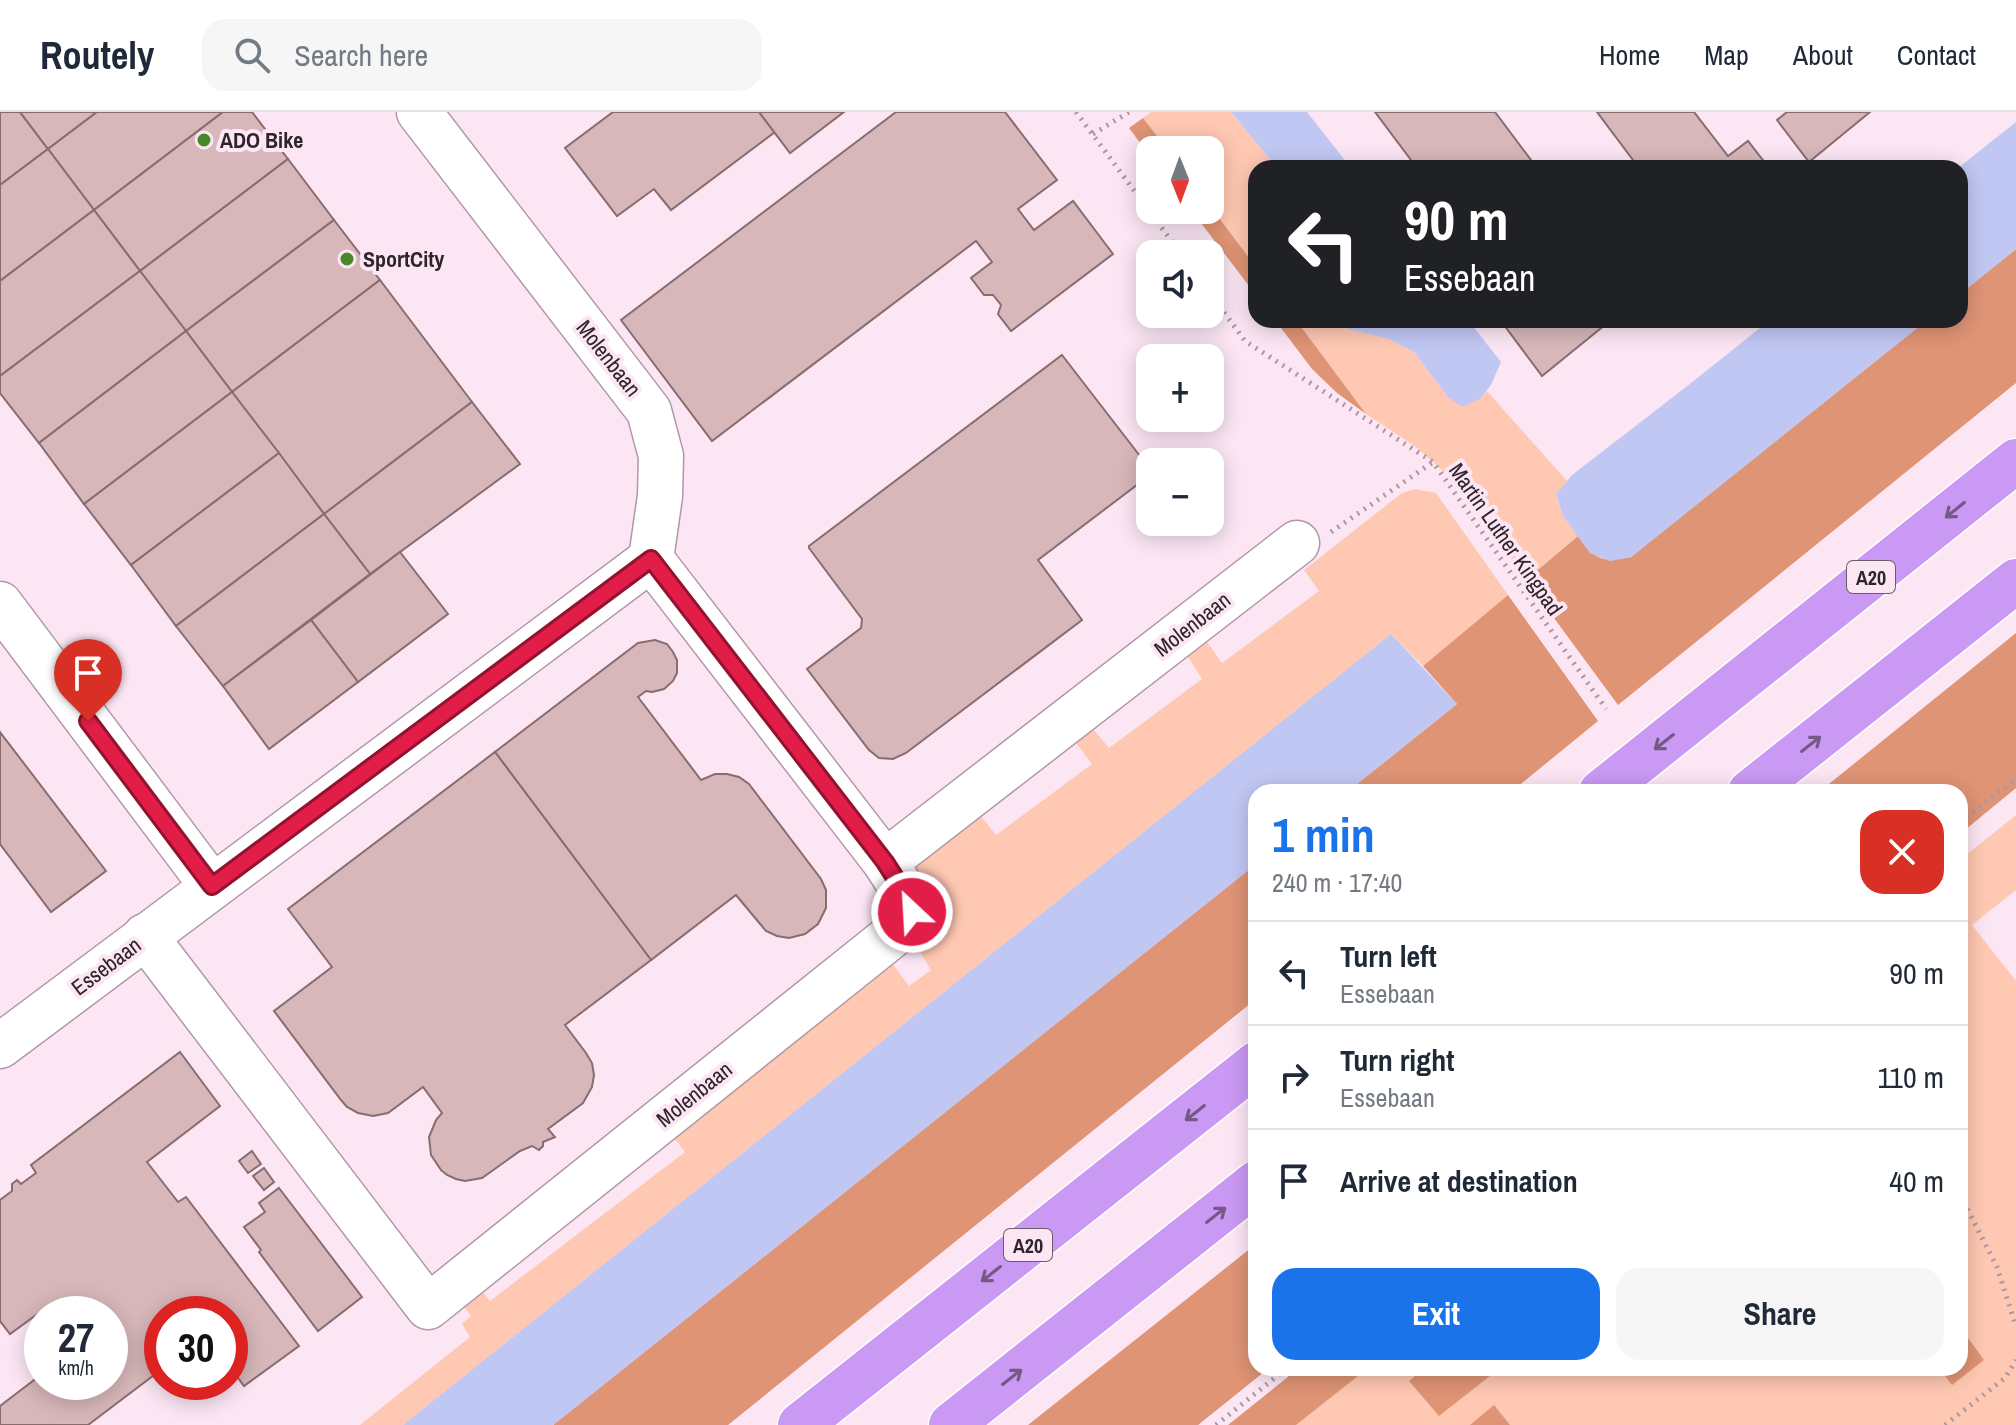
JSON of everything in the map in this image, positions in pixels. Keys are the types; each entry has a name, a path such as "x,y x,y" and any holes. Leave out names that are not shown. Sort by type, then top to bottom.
{"highway":[{"name":"A20","path":"1611,784 2016,461"},
{"path":"1760,784 2016,581"},
{"name":"A20","path":"800,1425 1248,1070"},
{"path":"951,1425 1248,1189"}],"street":[{"name":"Molenbaan","path":"145,936 428,1307 904,926 912,912 908,898 885,862 651,559 660,496 661,456 649,411 419,112"},
{"name":"Molenbaan","path":"885,862 1297,543"},
{"name":"Essebaan","path":"0,1046 651,559"},
{"path":"0,604 212,886"}],"path":[{"path":"1076,112 1171,240"},
{"path":"1093,134 1129,112"},
{"name":"Martin Luther Kingpad","path":"1224,312 1245,341 1433,462 1606,709"},
{"path":"1297,543 1322,538 1433,462"},
{"path":"1968,816 2016,779"},
{"path":"1968,1211 1997,1267 2016,1326"},
{"path":"1945,1425 2005,1378 2016,1360"},
{"path":"1216,1425 1277,1376"}],"shaded area":[{"path":"1151,112 1231,112 1270,160 1248,160 1248,256 1224,224 1224,136 1157,136 1143,118"},
{"path":"1143,118 1157,136 1136,137 1129,128"},
{"path":"1202,224 1224,224 1248,256 1248,285 1224,253 1224,240 1214,240"},
{"path":"2016,249 2016,383 1618,705 1526,580 1578,536 1600,558 1631,557 1917,328 1968,328 1968,288"},
{"path":"1281,328 1302,328 1366,414 1337,393 1312,369"},
{"path":"1302,328 1347,328 1389,339 1414,352 1448,397 1480,399 1487,391 1567,481 1556,495 1563,516 1578,536 1526,580 1459,485 1416,447 1366,414"},
{"path":"1415,489 1436,493 1508,595 1423,666 1391,634 403,1425 360,1425 470,1337 462,1324 471,1316 454,1295 473,1280 490,1301 685,1152 670,1133 892,963 909,986 931,970 916,945 944,923 941,904 915,866 980,815 996,835 1092,764 1076,743 1093,729 1109,748 1202,679 1188,657 1207,642 1222,663 1319,591 1304,570 1402,493"},
{"path":"1508,595 1598,721 1521,784 1357,784 1457,704 1423,666"},
{"path":"2016,633 2016,788 1968,827 1968,784 1829,784"},
{"path":"2016,815 2016,890 1972,925 2016,981 2016,1425 1296,1425 1325,1401 1307,1376 1968,1376 1968,854"},
{"path":"1248,870 1248,1005 728,1425 553,1425"},
{"path":"1248,1250 1248,1376 1259,1376 1198,1425 1028,1425"},
{"path":"1968,1338 1984,1360 1968,1372"},
{"path":"1289,1376 1358,1376 1296,1425 1228,1425"},
{"path":"1415,1376 1490,1376 1439,1416 1409,1381"},
{"path":"1945,1376 1964,1376 1952,1385"},
{"path":"1494,1405 1510,1425 1470,1425"}],"water":[{"path":"1231,112 1307,112 1345,160 1270,160"},
{"path":"2016,122 2016,249 1968,288 1968,160"},
{"path":"1474,328 1501,362 1491,385 1480,399 1462,407 1448,397 1414,352 1389,339 1348,329"},
{"path":"1760,328 1917,328 1631,557 1610,561 1590,553 1563,516 1556,494 1572,475"},
{"path":"1391,634 1457,704 1357,784 1248,784 1248,870 553,1425 403,1425"}],"building":[{"path":"0,112 20,112 48,149 0,185"},
{"path":"20,112 97,112 48,149"},
{"path":"97,112 223,112 94,210 48,149"},
{"path":"223,112 252,112 288,159 140,271 94,210"},
{"path":"613,112 759,112 775,132 671,210 654,189 617,216 565,148"},
{"path":"759,112 844,112 790,153"},
{"path":"896,112 1005,112 1057,180 1018,209 1034,230 1073,201 1113,254 1011,331 998,314 1001,305 993,295 984,295 971,278 992,262 976,241 712,441 621,320"},
{"path":"1375,112 1495,112 1531,160 1411,160"},
{"path":"1597,112 1694,112 1728,156 1748,141 1763,160 1633,160"},
{"path":"1787,112 1870,112 1811,160 1807,160 1777,120"},
{"path":"48,149 94,210 0,281 0,185"},
{"path":"288,159 334,220 186,331 140,271"},
{"path":"94,210 140,271 0,376 0,281"},
{"path":"334,220 380,280 232,392 186,331"},
{"path":"140,271 186,331 39,443 0,393 0,376"},
{"path":"380,280 472,402 324,514 232,392"},
{"path":"1506,328 1601,328 1542,376"},
{"path":"186,331 232,392 84,504 39,443"},
{"path":"1062,355 1136,451 1136,486 1038,560 1082,620 906,753 893,759 879,758 869,750 807,669 861,628 862,619 809,546"},
{"path":"232,392 279,453 131,565 84,504"},
{"path":"472,402 520,464 370,574 324,514"},
{"path":"279,453 324,514 176,626 131,565"},
{"path":"324,514 370,574 223,686 176,626"},
{"path":"400,552 448,614 358,682 311,620"},
{"path":"311,620 358,682 269,749 223,686"},
{"path":"655,640 667,644 673,652 677,660 677,673 664,689 646,691 638,697 701,780 715,774 727,774 749,784 821,879 826,890 826,908 818,924 805,934 789,938 766,931 736,895 651,960 495,752 638,643"},
{"path":"0,732 106,871 51,912 0,844"},
{"path":"495,752 651,960 565,1025 592,1063 594,1075 592,1087 583,1103 548,1129 555,1137 543,1142 539,1150 532,1146 520,1151 482,1178 465,1181 447,1175 431,1155 429,1137 442,1113 423,1087 388,1113 373,1116 358,1113 341,1100 274,1011 332,967 288,909"},
{"path":"180,1052 220,1106 147,1162 178,1202 186,1197 299,1346 248,1383 248,1296 144,1296 144,1383 128,1395 128,1296 24,1296 24,1324 10,1334 0,1321 0,1200 12,1191 12,1184 17,1180 21,1184 36,1173 31,1165"},
{"path":"252,1151 261,1164 248,1173 239,1161"},
{"path":"264,1168 274,1182 264,1190 253,1176"},
{"path":"279,1188 362,1297 318,1331 244,1227 265,1212 259,1203"},
{"path":"24,1388 24,1400 121,1400 88,1425 0,1425 0,1406"}],"place":[{"name":"ADO Bike","path":"204,140"},
{"name":"SportCity","path":"347,259"}],"route":[{"path":"88,721 212,886 651,559 885,862 908,898 912,912"}]}
